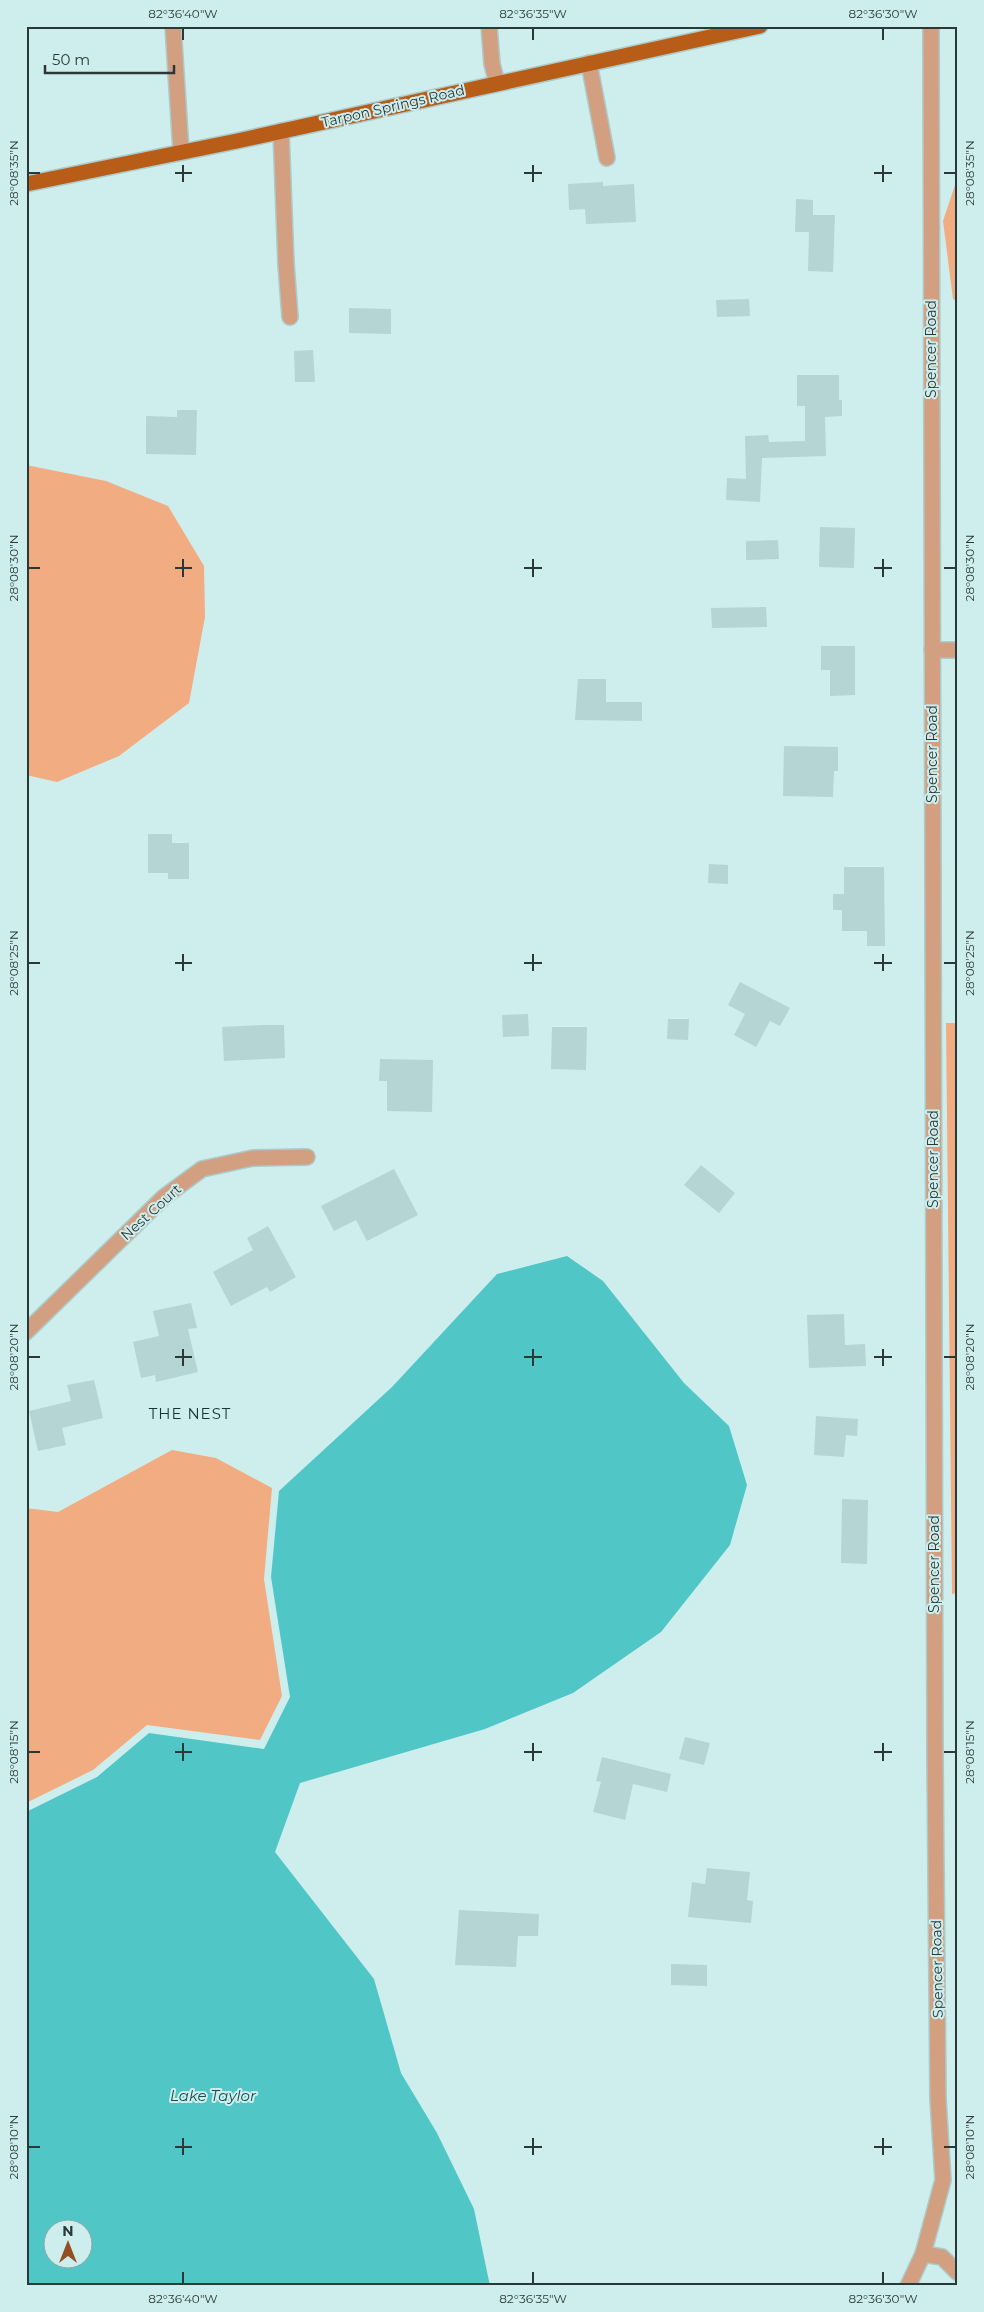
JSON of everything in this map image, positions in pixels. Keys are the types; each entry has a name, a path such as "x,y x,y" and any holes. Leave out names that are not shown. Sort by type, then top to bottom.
{"main road":[{"name":"Tarpon Springs Road","path":"26,184 281,131 760,26"}],"street":[{"path":"173,26 181,151"},
{"path":"489,26 492,64 497,83"},
{"name":"Spencer Road","path":"908,2286 922,2254 943,2180 938,2099 935,1757 931,26"},
{"path":"589,63 607,158"},
{"path":"281,131 290,317"},
{"path":"932,650 958,650"},
{"name":"Nest Court","path":"26,1332 164,1197 202,1169 253,1158 307,1157"},
{"path":"922,2254 942,2257 958,2273"}],"shaded area":[{"path":"958,176 958,302 953,299 943,221"},
{"path":"26,465 106,481 168,506 204,566 205,617 189,703 119,756 57,782 26,775"},
{"path":"946,1023 958,1023 958,1593 952,1594"},
{"path":"172,1450 216,1458 272,1488 264,1579 282,1696 260,1740 147,1725 93,1770 26,1803 26,1508 58,1512"}],"water":[{"name":"Lake Taylor","path":"567,1256 603,1281 684,1383 729,1426 747,1485 730,1545 661,1632 573,1693 485,1729 300,1783 275,1852 374,1979 401,2073 437,2133 474,2209 490,2286 26,2286 26,1812 97,1777 149,1733 264,1749 290,1697 271,1577 279,1491 392,1387 497,1274"}],"building":[{"path":"603,182 603,186 634,184 636,222 586,224 585,209 569,210 568,184"},
{"path":"796,199 813,200 813,215 835,215 833,272 808,271 809,232 795,232"},
{"path":"749,299 750,316 717,317 716,300"},
{"path":"349,308 391,309 391,334 349,333"},
{"path":"313,350 315,382 295,382 294,351"},
{"path":"797,375 839,375 839,400 842,400 842,416 825,417 826,456 762,458 760,502 726,500 727,478 746,479 745,436 768,435 769,442 805,441 805,406 797,406"},
{"path":"177,410 197,410 196,455 146,454 146,416 177,417"},
{"path":"820,527 855,528 854,568 819,567"},
{"path":"778,540 779,559 746,560 746,541"},
{"path":"766,607 767,627 712,628 711,608"},
{"path":"821,646 855,646 855,695 830,696 830,670 821,670"},
{"path":"578,679 606,679 606,702 642,702 642,721 575,720"},
{"path":"784,746 838,747 838,771 834,771 833,797 783,796"},
{"path":"148,834 172,834 172,843 189,843 189,879 168,879 168,873 148,873"},
{"path":"709,864 728,865 728,884 708,883"},
{"path":"844,867 884,867 885,946 867,946 867,931 842,931 842,910 833,910 833,894 844,894"},
{"path":"740,982 790,1008 780,1026 770,1021 756,1047 734,1035 745,1014 728,1005"},
{"path":"528,1014 529,1036 503,1037 502,1015"},
{"path":"668,1019 689,1019 688,1040 667,1039"},
{"path":"284,1025 285,1058 224,1061 222,1027"},
{"path":"552,1027 587,1027 586,1070 551,1069"},
{"path":"380,1059 433,1060 432,1112 387,1111 387,1081 379,1081"},
{"path":"701,1165 735,1193 719,1213 684,1185"},
{"path":"394,1169 418,1215 367,1241 356,1220 334,1231 321,1206"},
{"path":"268,1226 296,1277 270,1292 267,1287 231,1306 213,1272 253,1250 247,1238"},
{"path":"191,1303 197,1328 188,1329 198,1372 156,1382 155,1375 141,1378 133,1342 159,1336 153,1311"},
{"path":"844,1314 845,1345 865,1344 866,1366 809,1368 807,1315"},
{"path":"94,1380 103,1418 62,1428 66,1445 38,1451 29,1411 71,1401 67,1385"},
{"path":"816,1416 858,1419 857,1436 846,1435 844,1457 814,1455"},
{"path":"842,1499 868,1500 867,1564 841,1563"},
{"path":"685,1737 710,1743 704,1765 679,1759"},
{"path":"602,1757 671,1774 667,1792 633,1784 625,1820 593,1812 601,1782 596,1781"},
{"path":"707,1868 750,1872 747,1900 753,1901 751,1923 688,1917 692,1882 705,1884"},
{"path":"459,1910 539,1914 538,1936 518,1936 516,1967 455,1965"},
{"path":"671,1964 707,1965 707,1986 671,1985"}],"district":[{"name":"THE NEST","path":"190,1414"}]}
